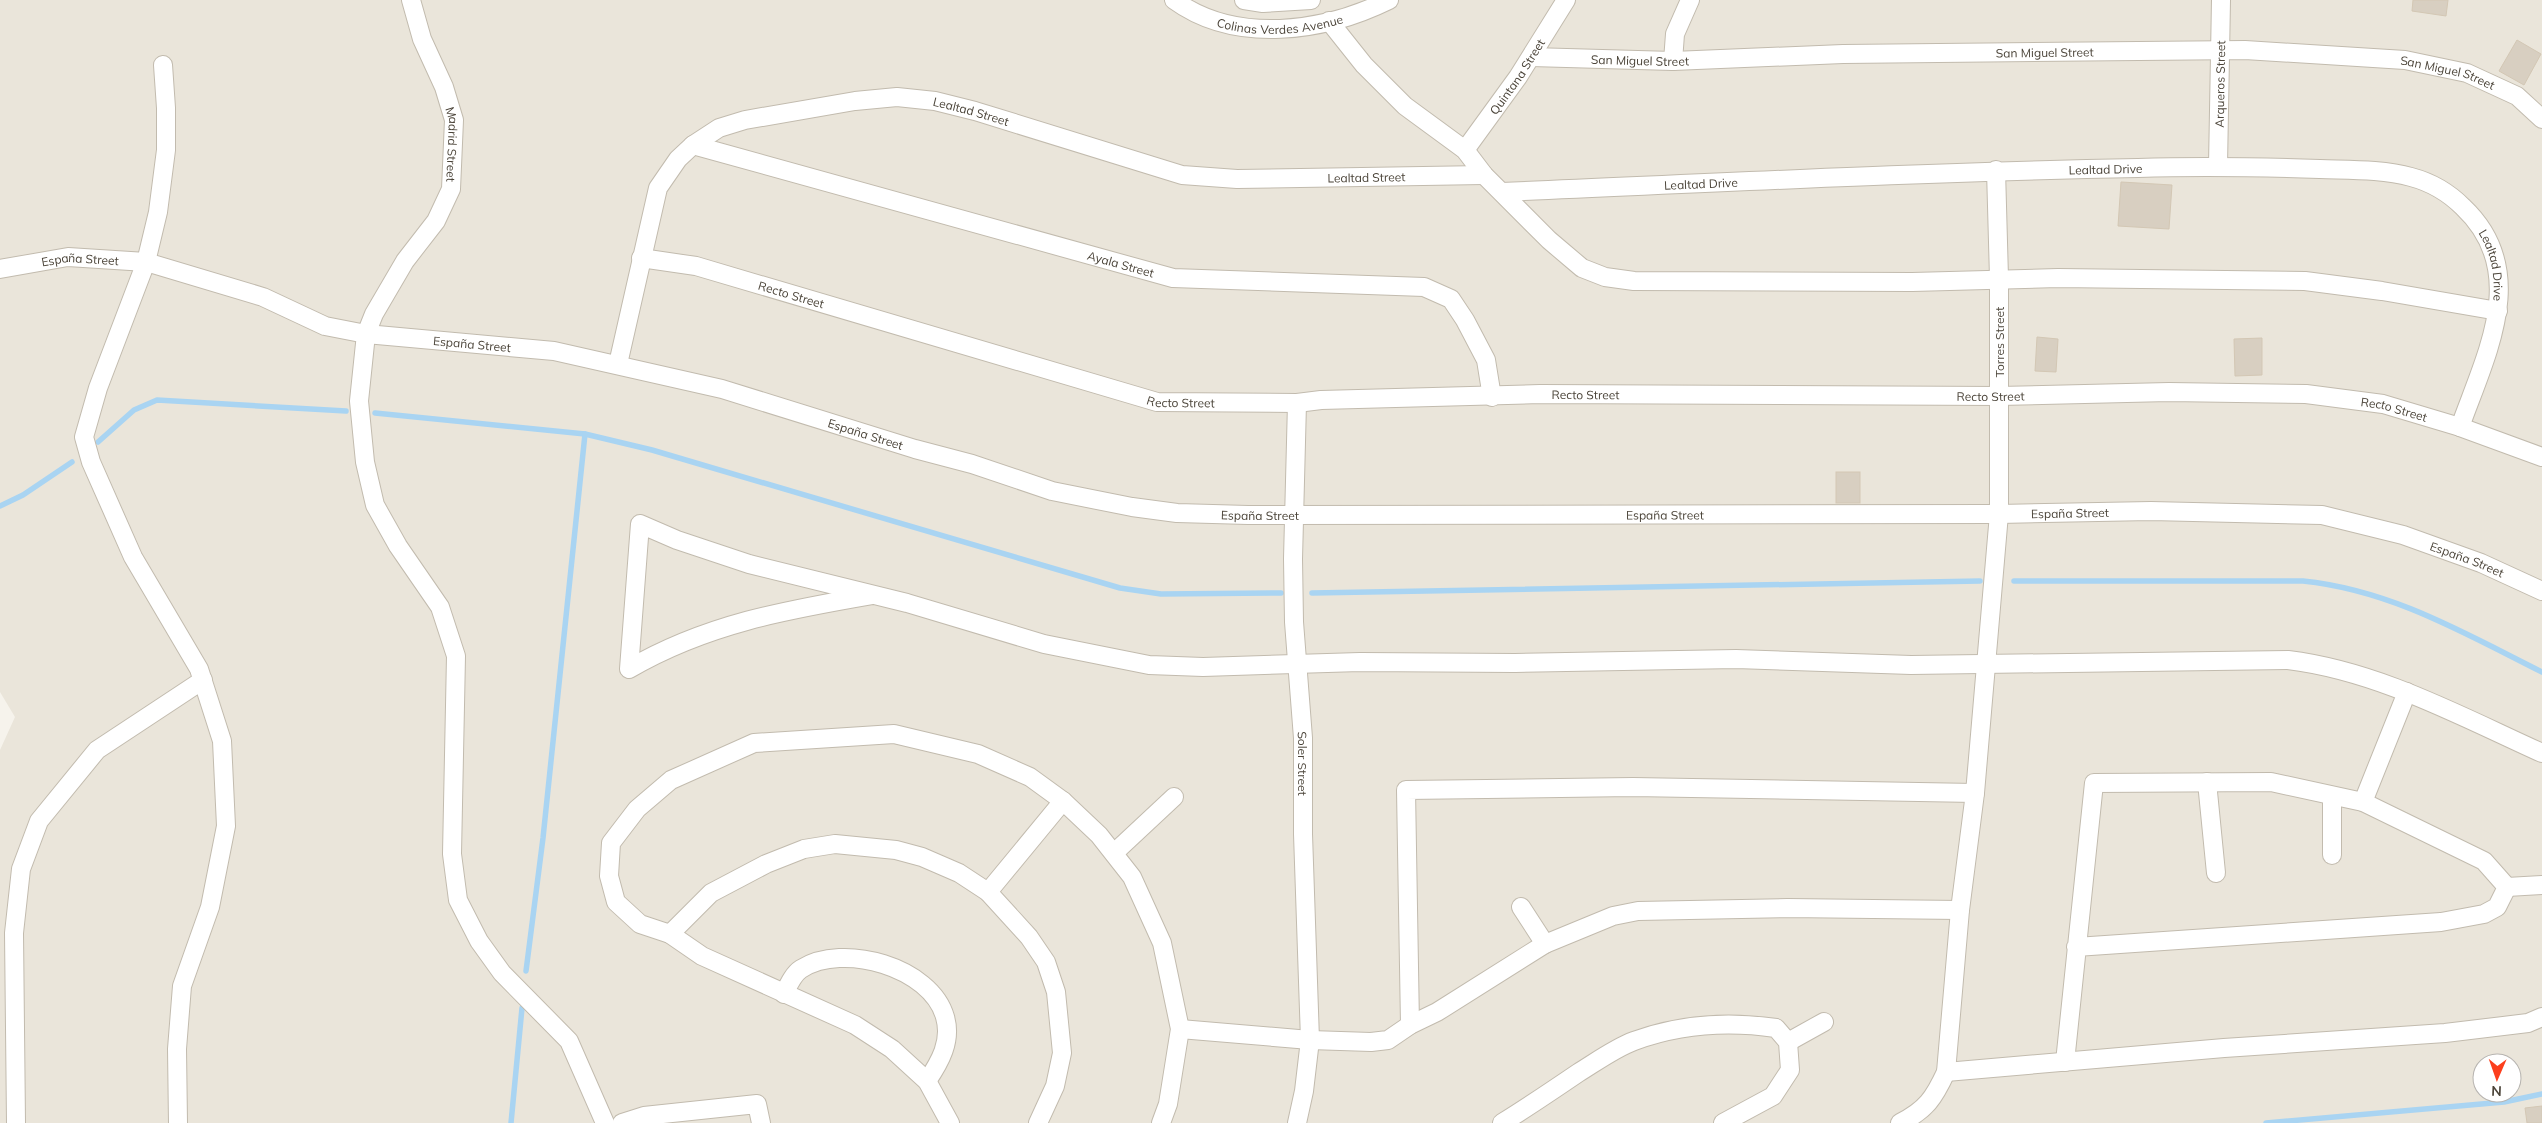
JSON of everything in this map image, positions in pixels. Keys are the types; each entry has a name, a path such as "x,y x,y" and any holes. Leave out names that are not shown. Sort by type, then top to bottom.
{"street":[{"name":"Madrid Street","path":"411,0 422,39 444,87 454,120 451,189 436,221 405,261 374,314 366,334 359,401 365,462 375,505 398,546 440,607 456,656 452,854 458,900 479,941 502,973 569,1041 605,1123"},
{"name":"Colinas Verdes Avenue","path":"1174,0 1209,18 1251,29 1286,30 1368,10 1389,0"},
{"name":"Colinas Verdes Avenue","path":"1244,0 1263,3 1311,0"},
{"name":"Quintana Street","path":"1464,150 1531,57 1566,0"},
{"path":"1673,61 1675,34 1690,0"},
{"name":"Arqueros Street","path":"2218,166 2221,0"},
{"path":"1329,21 1364,64 1405,106 1464,150 1484,175 1549,240 1582,268 1605,277 1634,281 1912,282 1998,278 2208,278 2305,281 2382,291 2498,312"},
{"name":"San Miguel Street","path":"1531,57 1673,61 1843,54 2296,52 2405,60 2467,73 2506,89 2517,96 2542,119"},
{"path":"163,65 166,150 158,212 146,262 98,388 84,437 91,462 133,557 199,669 222,741 226,826 210,907 182,986 177,1049 178,1123"},
{"name":"Lealtad Street","path":"618,364 658,188 678,159 693,145 718,128 745,120 855,101 897,97 935,101 975,111 1182,175 1237,179 1484,175"},
{"name":"Ayala Street","path":"693,145 1173,278 1424,287 1451,300 1465,320 1486,360 1492,397"},
{"name":"Lealtad Drive","path":"1502,192 1996,170 2218,166 2360,170 2410,177 2444,191 2464,208 2480,227 2499,266 2500,290 2498,312 2487,350 2460,426"},
{"name":"Torres Street","path":"1946,1072 1960,910 1975,793 1999,514 1996,170"},
{"name":"España Street","path":"0,269 68,257 146,262 263,297 325,326 366,334 554,351 618,364 722,390 972,464 1052,491 1132,507 1178,513 1999,514 2151,510 2322,515 2403,535 2480,564 2542,591"},
{"name":"Recto Street","path":"641,258 696,266 1156,402 1297,404 1321,400 1492,397 1540,394 1999,396 2169,392 2306,394 2383,404 2460,426 2542,457"},
{"name":"Soler Street","path":"1297,404 1293,568 1303,738 1303,834 1310,1040 1304,1091 1297,1123"},
{"path":"873,595 773,613 737,622 666,648 629,669 640,524 677,540 749,564 873,595 982,624 1044,644 1149,665 1203,667 1360,662 1607,663 1736,659 1912,665 1987,665 2288,660 2345,670 2406,692 2542,753"},
{"path":"16,1123 14,933 21,869 39,821 98,750 203,680"},
{"path":"2363,802 2406,692"},
{"path":"950,1123 927,1081 892,1049 855,1025 702,956 670,934 640,924 616,902 609,876 611,843 637,809 671,780 754,743 894,734 978,754 1030,777 1063,801 1099,835 1114,853 1132,876 1162,943 1180,1029 1168,1104 1162,1123"},
{"path":"2207,782 2216,873"},
{"path":"2065,1062 2094,783 2271,782 2332,797 2363,802 2484,861 2507,887"},
{"path":"1410,1025 1406,790 1632,786 1975,793"},
{"path":"1114,853 1174,797"},
{"path":"2332,797 2332,855"},
{"path":"988,892 1063,801"},
{"path":"670,934 711,893 766,864 804,849 835,844 896,850 922,857 959,873 988,892 1029,937 1046,962 1056,992 1062,1053 1055,1086 1038,1123"},
{"path":"2507,887 2542,885"},
{"path":"2076,946 2441,922 2484,914 2497,907 2507,887"},
{"path":"1521,907 1546,944"},
{"path":"1180,1029 1310,1040 1371,1042 1388,1040 1410,1025 1437,1012 1546,944 1612,916 1638,912 1787,908 1960,910"},
{"path":"784,994 801,969 823,960 844,957 887,964 911,978 938,1002 945,1017 946,1047 927,1081"},
{"path":"1900,1123 1920,1113 1938,1088 1946,1072 2224,1048 2445,1033 2528,1023 2542,1017"},
{"path":"1788,1042 1824,1022"},
{"path":"1502,1123 1632,1041 1679,1027 1742,1024 1776,1028 1788,1042 1790,1070 1773,1096 1723,1123"},
{"path":"622,1123 644,1116 757,1104 761,1123"}],"shaded area":[{"path":"0,0 2542,0 2542,1123 0,1123 0,750 15,717 0,692"}],"building":[{"path":"2413,0 2448,0 2446,16 2412,11"},
{"path":"2517,40 2541,54 2524,85 2499,71"},
{"path":"2121,182 2172,185 2169,229 2118,226"},
{"path":"2037,337 2058,339 2056,372 2035,371"},
{"path":"2262,338 2262,375 2235,376 2234,339"},
{"path":"1836,472 1860,472 1860,503 1836,503"},
{"path":"2542,1106 2542,1123 2527,1123 2525,1108"}],"waterway":[{"path":"98,442 134,410 157,400 346,411"},
{"path":"375,413 585,434 652,450 1120,588 1161,594 1281,593"},
{"path":"526,971 543,838 585,434"},
{"path":"0,506 23,495 72,462"},
{"path":"1312,593 1980,581"},
{"path":"2014,581 2303,581 2335,586 2397,603 2426,615 2542,672"},
{"path":"511,1123 522,1008"},
{"path":"2266,1123 2504,1102 2542,1094"}]}
